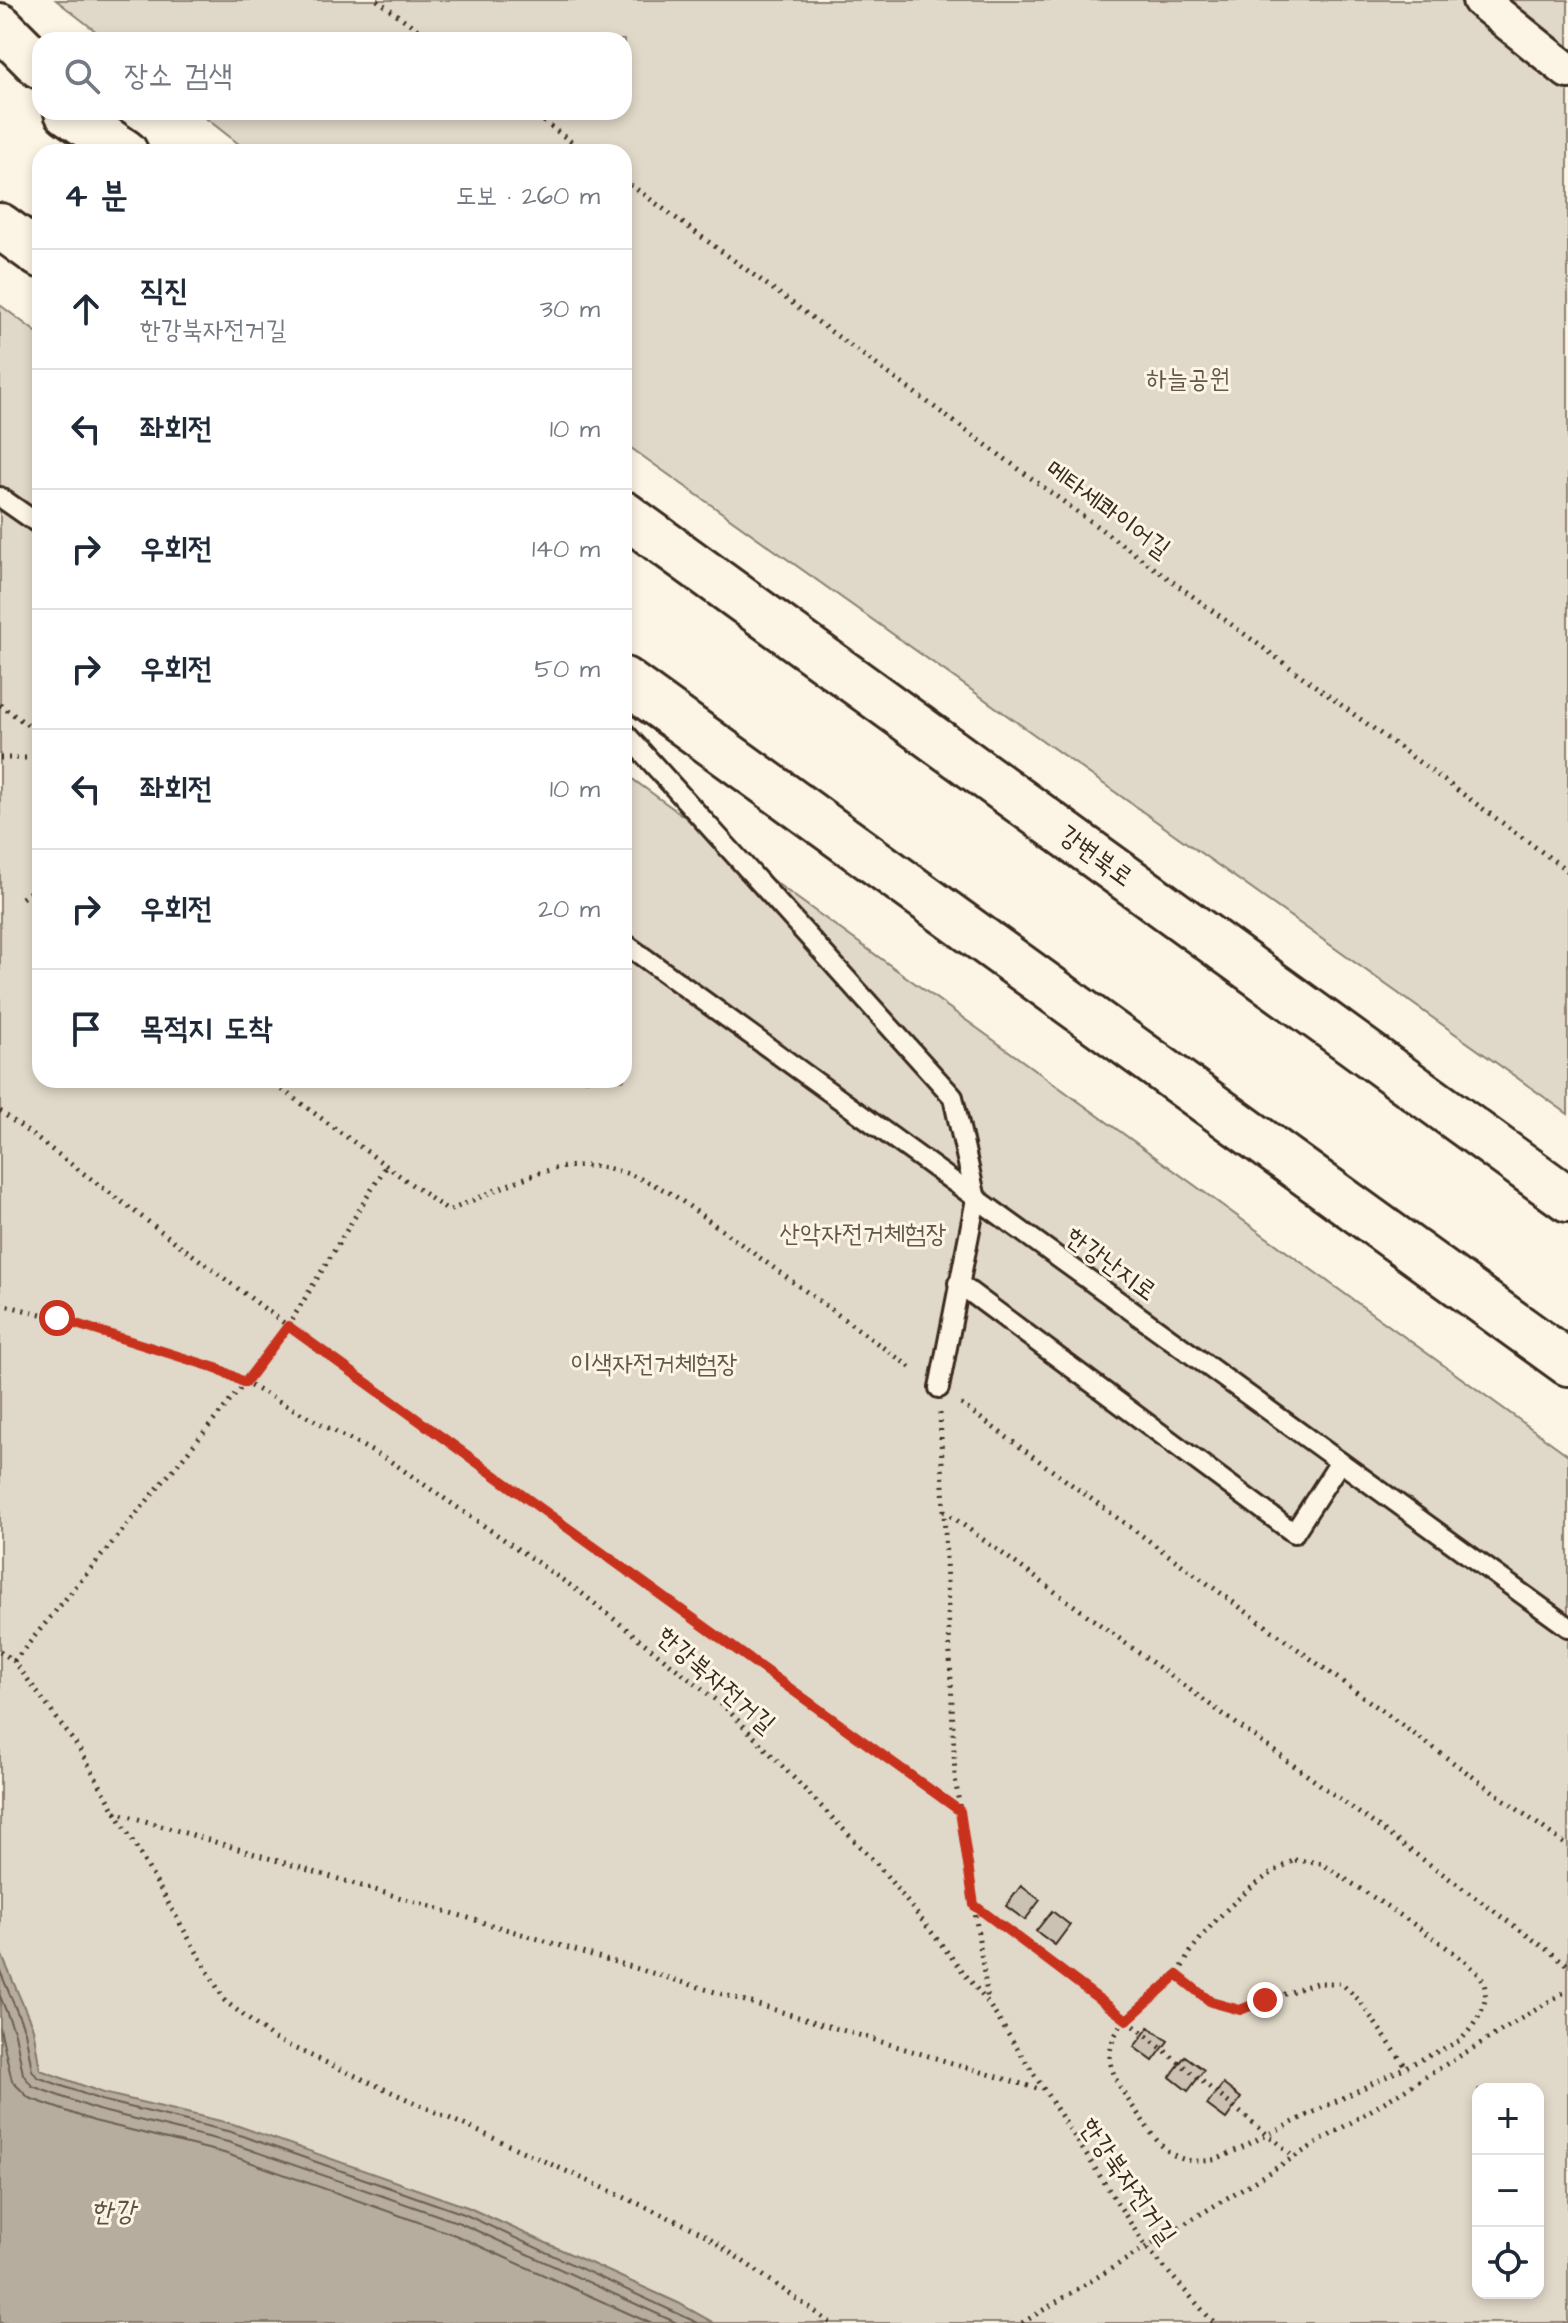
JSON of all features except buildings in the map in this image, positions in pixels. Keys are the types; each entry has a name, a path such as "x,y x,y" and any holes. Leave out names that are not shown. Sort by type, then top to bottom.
{"highway":[{"path":"0,26 32,58"},
{"path":"0,65 32,87"},
{"path":"79,120 114,144"},
{"path":"93,120 117,144"},
{"path":"0,226 32,249"},
{"name":"강변북로","path":"632,520 1568,1199"},
{"path":"632,686 1568,1363"}],"street":[{"path":"1480,0 1568,71"}],"lane":[{"path":"0,497 32,519"},
{"path":"632,741 953,1097 976,1199 939,1388"},
{"name":"한강난지로","path":"632,949 1568,1627"},
{"path":"958,1283 1294,1533 1340,1462"}],"path":[{"path":"377,0 421,32"},
{"path":"542,120 574,144"},
{"name":"메타세콰이어길","path":"632,186 1568,871"},
{"path":"0,705 32,728"},
{"path":"0,758 32,758"},
{"path":"22,898 32,891"},
{"path":"280,1088 448,1211 547,1168 594,1165 639,1175 675,1196 1568,1846"},
{"path":"0,1111 288,1326 960,1811"},
{"path":"14,1661 245,1383 288,1326 386,1166"},
{"name":"한강북자전거길","path":"0,1304 57,1318 219,1369 390,1461 580,1592 728,1710 878,1865 988,2003 1146,2247 1214,2323"},
{"path":"939,1388 955,1777 988,2003"},
{"path":"944,1511 1568,1965"},
{"path":"0,1651 14,1661 78,1747 225,2001 274,2039 701,2232 831,2323"},
{"path":"115,1812 1043,2091"},
{"path":"1295,1860 1321,1863 1461,1958 1482,1978 1485,1996 1479,2018 1461,2040 1218,2159 1192,2164 1162,2148 1121,2088 1110,2057 1118,2028 1177,1975 1194,1946 1268,1872 1295,1860"},
{"path":"974,1905 1127,2020 1295,2157"},
{"path":"1177,1975 1211,2002 1240,2010 1316,1983 1341,1983 1359,2000 1406,2067"},
{"path":"1022,2323 1568,1990"}],"green space":[{"name":"하늘공원","path":"56,0 1568,0 1568,1114 632,449 632,144 239,144 208,120 632,120 632,32 97,32"},
{"path":"0,305 32,329 32,1088 632,1088 632,779 1568,1455 1568,2323 714,2323 678,2303 467,2207 103,2093 0,2056"}],"water":[{"name":"한강","path":"0,1951 33,2028 40,2070 103,2093 233,2124 467,2207 678,2303 714,2323 0,2323"}],"route":[{"path":"57,1318 219,1369 245,1383 288,1326 960,1811 974,1905 1127,2020 1177,1975 1211,2002 1240,2010 1265,2000"}],"park label":[{"name":"산악자전거체험장","path":"863,1234"},
{"name":"이색자전거체험장","path":"654,1364"}]}
